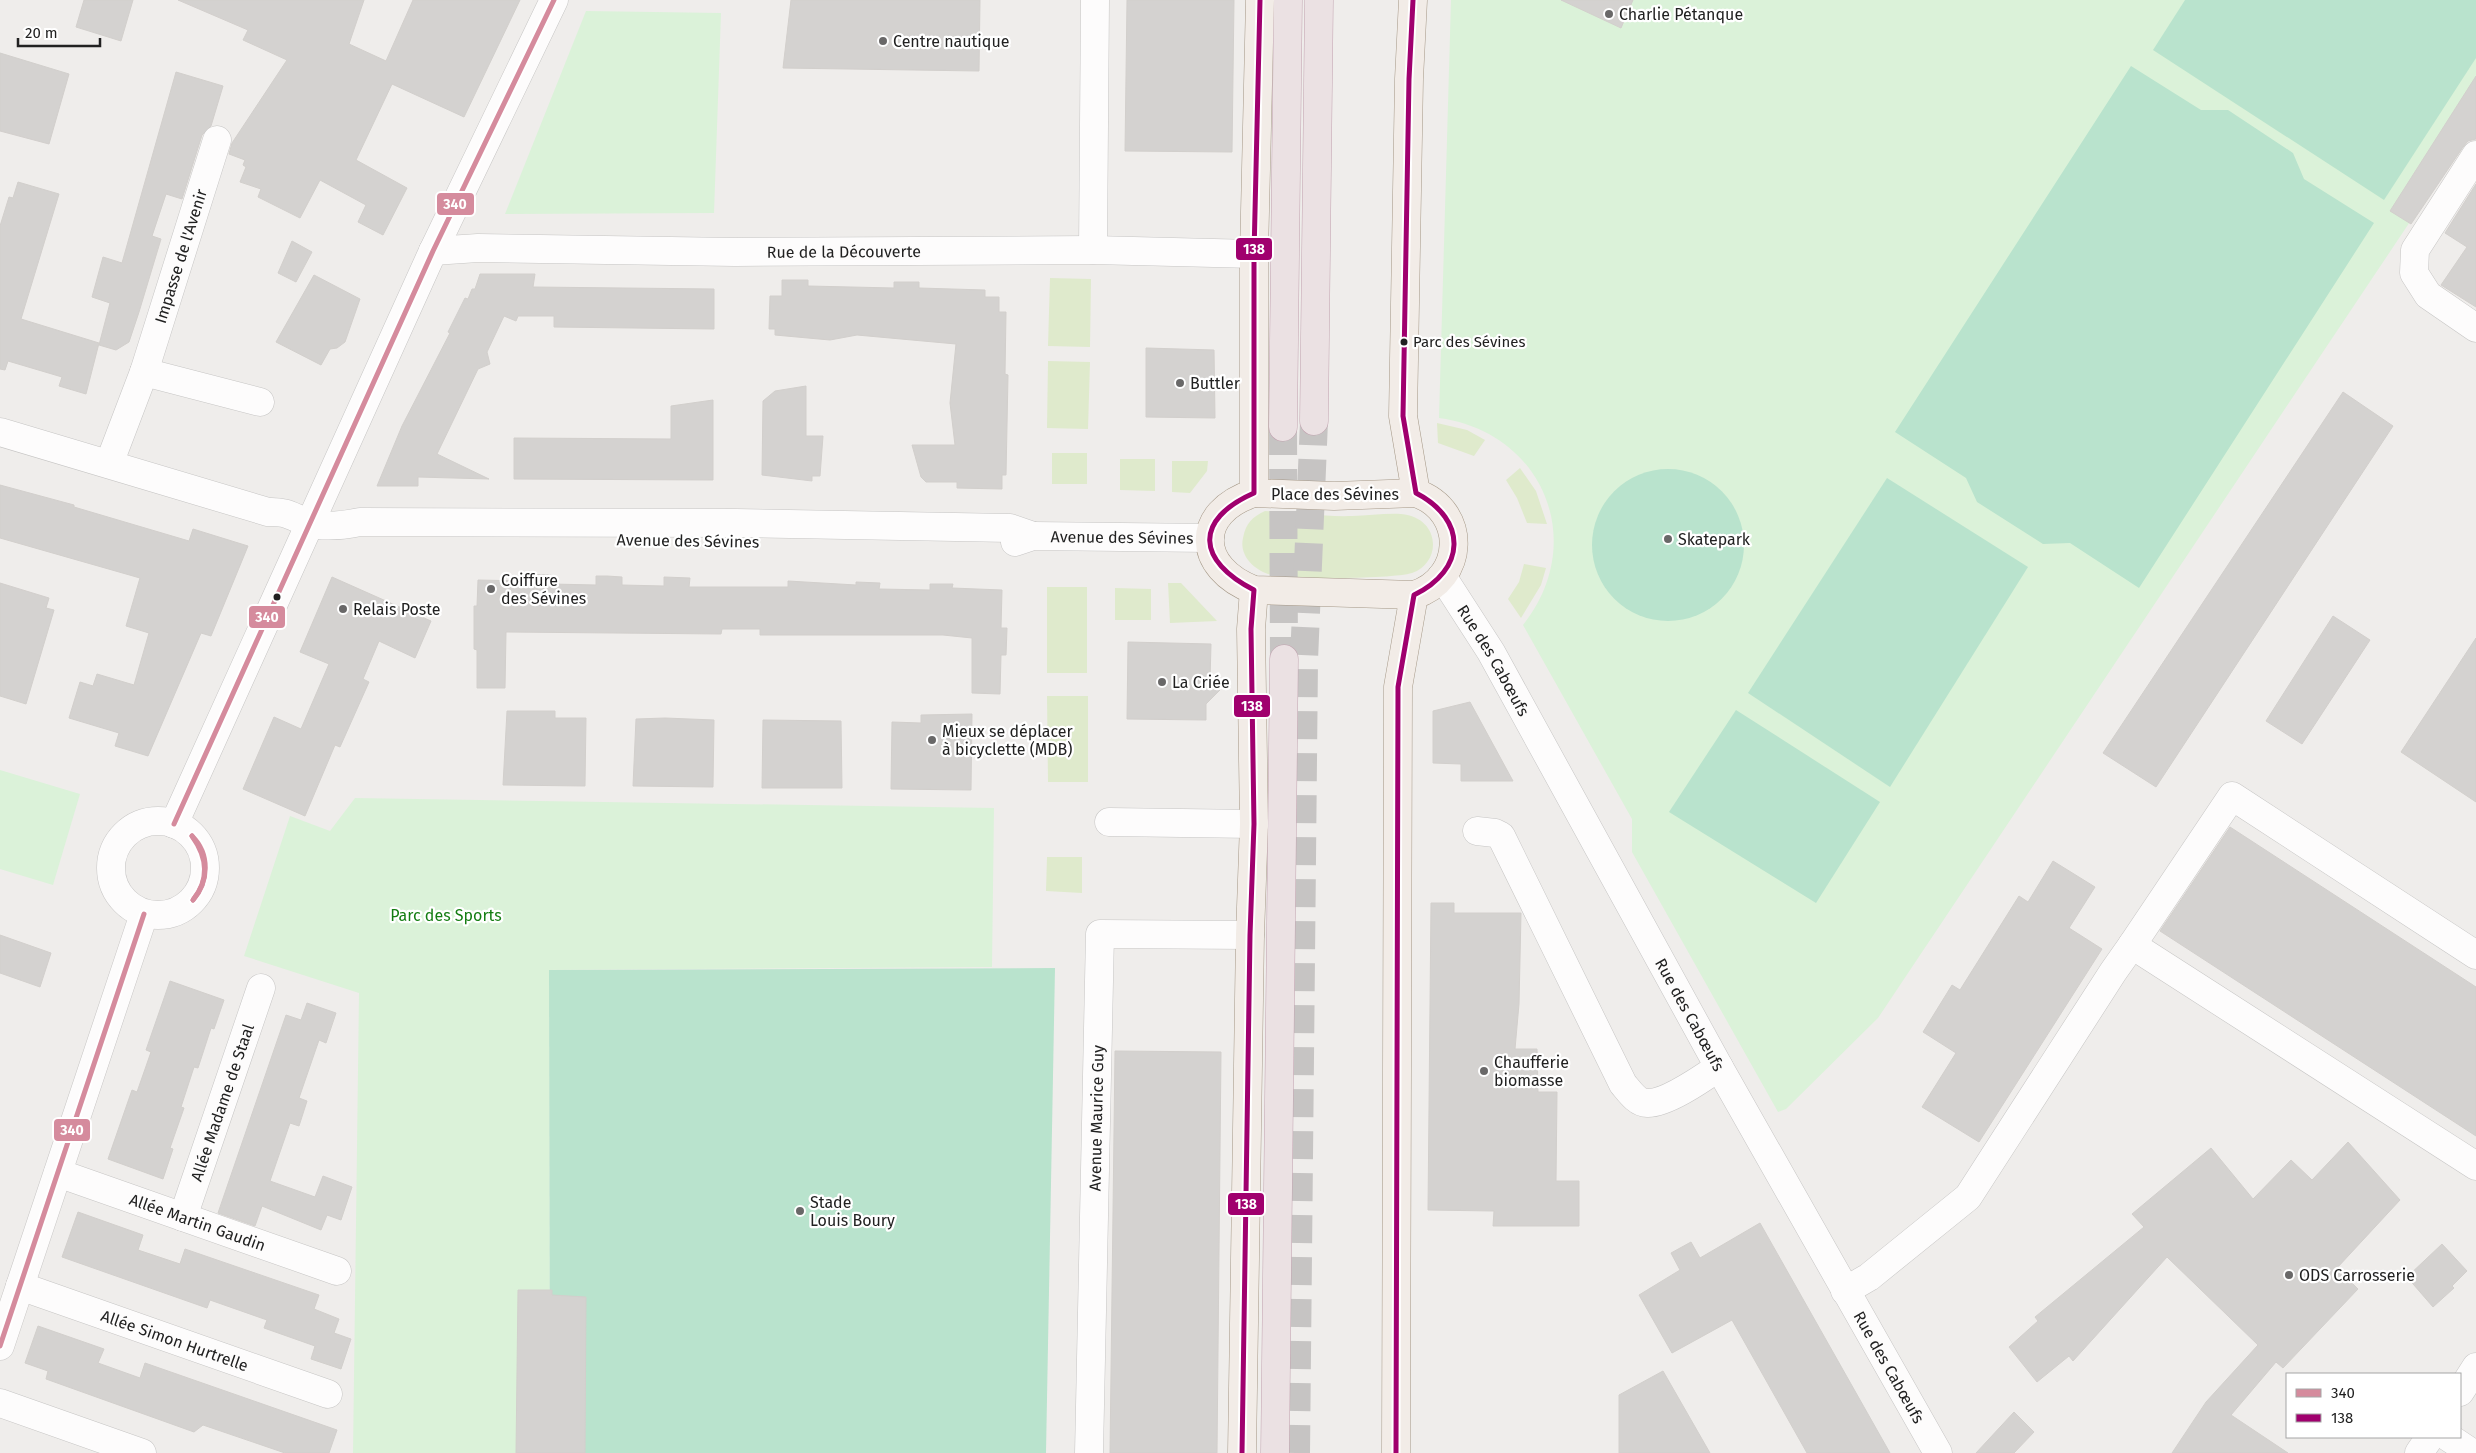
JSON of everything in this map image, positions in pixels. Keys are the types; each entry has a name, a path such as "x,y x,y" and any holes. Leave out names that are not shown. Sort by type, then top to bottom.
{"highway":[{"path":"1283,427 1288,0"},
{"path":"1314,421 1319,0"},
{"path":"1275,1453 1284,659"}],"main road":[{"path":"1260,0 1254,254 1254,494 1239,498 1228,506 1214,524 1210,538 1211,552 1220,569 1238,584 1254,590 1414,595 1426,591 1442,576 1450,563 1454,550 1454,534 1450,520 1440,507 1427,497 1416,493 1403,416 1409,79 1413,0"},
{"name":"Place des Sévines","path":"1254,494 1334,496 1416,493"},
{"path":"1242,1453 1250,935 1254,824 1251,628 1254,590"},
{"path":"1396,1453 1398,687 1414,595"}],"street":[{"path":"174,824 434,251 554,0"},
{"path":"1092,250 1095,0"},
{"name":"Impasse de l'Avenir","path":"112,458 144,372 217,140"},
{"path":"2476,155 2415,250 2414,266 2414,273 2428,295 2476,328"},
{"name":"Rue de la Découverte","path":"434,251 478,248 735,252 1092,250 1254,254"},
{"path":"144,372 260,402"},
{"path":"0,417 112,458"},
{"path":"0,432 274,499 283,511 310,524"},
{"name":"Avenue des Sévines","path":"310,524 344,525 360,522 736,523 1010,528 1033,536 1210,538"},
{"name":"Rue des Cabœufs","path":"1442,576 1491,652 1719,1067 1938,1453"},
{"path":"1845,1291 1869,1277 1968,1197 2113,972 2232,796 2476,955"},
{"path":"159,821 174,824 186,830 199,845 206,864 205,877 199,892 183,908 160,916 144,914 126,901 114,883 111,868 113,854 120,840 131,830 144,823 159,821"},
{"path":"1109,822 1254,824"},
{"path":"1477,831 1495,833 1501,836 1623,1084 1638,1100 1647,1104 1677,1094 1719,1067"},
{"path":"0,1346 144,914"},
{"name":"Avenue Maurice Guy","path":"1089,1453 1100,934 1250,935"},
{"path":"2132,945 2476,1166"},
{"name":"Allée Madame de Staal","path":"183,1217 261,988"},
{"name":"Allée Martin Gaudin","path":"58,1173 337,1271"},
{"name":"Allée Simon Hurtrelle","path":"20,1286 328,1394"},
{"path":"2461,1390 2476,1367"},
{"path":"0,1403 142,1453"},
{"path":"2419,1453 2429,1438"},
{"path":"2450,1438 2472,1453"}],"green space":[{"name":"Parc des Sévines","path":"1451,0 2476,0 2476,123 1878,1018 1786,1109 1778,1112 1632,852 1632,819 1523,625 1543,593 1552,560 1553,527 1545,496 1529,468 1505,445 1475,428 1439,418"},
{"path":"2185,0 2476,0 2476,58 2384,200 2153,50"},
{"path":"586,11 721,13 714,213 505,214"},
{"path":"2131,66 2201,110 2228,110 2293,153 2304,179 2374,223 2139,588 2070,543 2043,544 1977,502 1966,478 1895,432"},
{"path":"1050,278 1091,279 1090,347 1048,346"},
{"path":"1048,361 1090,362 1088,429 1047,428"},
{"path":"1437,423 1467,430 1485,440 1474,456 1438,443"},
{"path":"1052,453 1087,453 1087,484 1052,484"},
{"path":"1120,459 1155,459 1155,491 1120,490"},
{"path":"1172,461 1208,461 1207,471 1190,493 1172,492"},
{"path":"1520,468 1536,491 1547,524 1527,523 1517,498 1506,480"},
{"name":"Skatepark","path":"1668,469 1697,475 1722,491 1738,516 1744,545 1738,574 1722,599 1697,615 1668,621 1639,615 1614,599 1598,574 1592,545 1598,516 1614,491 1639,475"},
{"path":"1887,478 2028,567 1890,787 1748,693"},
{"path":"1265,511 1341,516 1401,514 1414,517 1424,523 1430,531 1433,540 1432,550 1429,560 1422,567 1412,573 1401,575 1363,578 1317,578 1268,574 1252,565 1245,556 1242,544 1248,524 1253,518"},
{"path":"1524,564 1546,568 1541,585 1521,618 1508,599 1519,582"},
{"path":"1168,583 1181,583 1217,621 1170,623"},
{"path":"1047,587 1087,587 1087,673 1047,673"},
{"path":"1115,588 1151,589 1151,620 1115,620"},
{"path":"1047,696 1088,696 1088,782 1048,782"},
{"path":"1736,710 1880,802 1816,903 1669,812"},
{"path":"0,770 80,794 53,885 0,869"},
{"name":"Parc des Sports","path":"355,798 994,808 992,967 549,970 550,1453 353,1453 359,993 244,956 290,816 330,831"},
{"path":"1047,857 1082,857 1082,893 1046,891"},
{"name":"Stade Louis Boury","path":"1055,968 1046,1453 550,1453 549,970"}],"building":[{"path":"84,0 133,0 121,41 76,27"},
{"path":"178,0 364,0 349,44 386,61 413,0 520,0 464,117 392,84 356,160 407,188 383,235 358,222 366,205 320,180 300,218 258,197 261,189 240,182 246,167 243,165 245,160 229,154 232,143 287,60 243,40 248,30"},
{"name":"Centre nautique","path":"791,0 980,0 979,71 783,68"},
{"path":"1127,0 1234,0 1232,152 1125,151"},
{"name":"Charlie Pétanque","path":"1561,0 1633,0 1621,28"},
{"path":"0,53 69,74 49,144 0,131"},
{"path":"176,72 223,86 211,126 202,135 182,199 166,194 152,236 161,239 139,312 129,342 116,350 99,345 110,303 92,297 103,257 122,263"},
{"path":"2476,76 2476,139 2468,141 2463,147 2411,224 2390,211"},
{"path":"18,182 59,194 21,319 99,343 86,394 59,386 62,377 8,361 5,370 0,369 0,226 9,197 13,198"},
{"path":"2476,184 2476,307 2441,285 2467,247 2445,233"},
{"path":"292,241 312,252 296,282 278,273"},
{"path":"480,274 535,274 533,287 714,289 714,329 554,327 554,316 518,316 516,321 504,316 487,352 490,364 478,369 437,454 489,479 418,477 418,486 377,486 402,426 450,333 448,332 465,298 468,299 472,289 475,289"},
{"path":"314,275 360,299 345,342 337,348 330,349 321,365 276,342"},
{"path":"782,280 808,280 808,286 894,288 894,282 919,282 919,288 985,290 985,297 999,297 999,312 1006,312 1005,374 1008,375 1006,475 1002,475 1002,489 957,488 957,482 926,482 921,477 912,445 955,445 950,403 956,344 857,335 830,340 775,335 775,329 769,329 770,296 782,296"},
{"name":"Buttler","path":"1146,348 1214,350 1215,418 1146,417"},
{"path":"806,386 806,436 823,436 820,476 812,476 812,481 762,475 763,401 775,391"},
{"path":"2343,392 2393,426 2156,787 2103,753"},
{"path":"713,400 713,480 514,479 514,438 671,439 671,406"},
{"path":"0,485 74,505 74,507 189,541 193,529 248,546 211,636 201,633 148,756 115,746 119,733 69,718 80,682 93,686 97,674 134,685 149,633 126,626 140,578 0,538"},
{"path":"525,574 551,575 551,584 596,585 596,576 607,576 622,577 622,585 664,586 664,577 690,578 689,587 788,587 788,581 856,585 856,582 880,583 879,589 930,590 930,584 953,584 952,588 1002,590 1001,628 1007,628 1006,655 1001,655 1000,694 972,693 972,638 943,635 760,635 760,629 722,629 721,634 506,632 505,688 477,688 477,650 474,649 474,606 477,606 478,580 524,581"},
{"path":"332,577 431,621 415,658 379,641 363,679 369,682 340,747 335,745 305,816 243,789 274,717 301,729 329,664 300,652"},
{"path":"0,583 49,598 46,608 54,610 26,704 0,696"},
{"path":"2333,616 2370,640 2302,744 2266,721"},
{"path":"2476,638 2476,802 2401,752"},
{"path":"1128,642 1211,644 1210,680 1220,690 1206,704 1206,720 1127,719"},
{"path":"1470,702 1513,781 1461,781 1461,764 1433,763 1433,711"},
{"path":"507,711 555,711 555,718 586,718 585,786 503,785"},
{"path":"972,714 971,790 891,789 892,722 921,723 921,715"},
{"path":"636,719 714,720 713,787 633,786"},
{"path":"763,720 841,721 842,788 762,788"},
{"path":"2230,827 2476,987 2476,1136 2160,931"},
{"path":"2053,861 2095,887 2069,928 2102,949 1979,1142 1922,1107 1956,1053 1923,1032 1952,985 1960,990 2019,896 2028,902"},
{"name":"Chaufferie biomasse","path":"1431,903 1454,903 1454,913 1521,913 1519,1004 1515,1049 1537,1049 1538,1092 1557,1092 1556,1181 1579,1181 1579,1226 1493,1226 1494,1211 1428,1210"},
{"path":"0,935 51,953 40,987 0,973"},
{"path":"170,981 224,1000 214,1029 211,1028 198,1068 194,1067 181,1107 184,1108 170,1148 173,1149 163,1179 108,1159 132,1090 137,1092 151,1052 146,1050"},
{"path":"307,1003 336,1013 326,1043 319,1040 299,1098 307,1101 299,1126 290,1123 270,1181 315,1197 323,1176 352,1187 341,1220 327,1215 321,1230 262,1206 255,1226 218,1213 286,1015 301,1020"},
{"path":"1115,1051 1221,1052 1217,1453 1110,1453"},
{"path":"2348,1142 2400,1200 2337,1268 2358,1289 2283,1368 2276,1362 2231,1415 2288,1453 2172,1453 2206,1402 2258,1345 2167,1257 2073,1361 2069,1356 2037,1382 2009,1347 2038,1321 2035,1317 2144,1227 2132,1214 2211,1148 2253,1199 2291,1160 2312,1180"},
{"path":"78,1212 143,1235 138,1250 180,1264 185,1249 319,1295 314,1309 339,1319 334,1333 351,1339 341,1369 311,1359 315,1346 264,1328 267,1320 210,1300 207,1308 62,1257"},
{"path":"1760,1223 1890,1453 1807,1453 1732,1320 1672,1353 1639,1295 1680,1270 1671,1253 1691,1242 1700,1258"},
{"path":"2442,1244 2467,1271 2452,1286 2454,1288 2433,1307 2407,1277"},
{"path":"518,1290 552,1290 552,1295 586,1297 585,1453 516,1453"},
{"path":"38,1326 104,1349 98,1363 140,1378 145,1363 337,1430 329,1453 285,1453 203,1425 194,1432 46,1379 48,1371 25,1363"},
{"path":"1663,1371 1710,1453 1619,1453 1619,1395"},
{"path":"2014,1412 2034,1432 2014,1453 1976,1453"}],"tunnel":[{"path":"1296,1453 1304,660 1314,421"},
{"path":"1283,427 1284,659"}],"transit line":[{"name":"340","path":"174,824 433,251 554,0"},
{"name":"138","path":"1242,1453 1250,935 1254,824 1251,629 1254,590 1235,579 1221,566 1213,554 1210,541 1212,528 1220,515 1234,504 1254,493 1254,254 1260,0"},
{"name":"138","path":"1396,1453 1398,687 1414,595 1431,585 1444,572 1451,559 1454,545 1452,531 1445,517 1433,504 1416,493 1403,416 1409,79 1413,0"},
{"name":"340","path":"192,836 202,851 205,868 202,885 193,900"},
{"name":"340","path":"192,836 201,852 205,868 202,884 193,900"},
{"name":"340","path":"0,1346 144,914"}],"place":[{"name":"Charlie Pétanque","path":"1609,14"},
{"name":"Centre nautique","path":"883,41"},
{"name":"Parc des Sévines","path":"1404,342"},
{"name":"Buttler","path":"1180,383"},
{"name":"Skatepark","path":"1668,539"},
{"name":"Coiffure des Sévines","path":"491,589"},
{"name":"Relais Poste","path":"343,609"},
{"name":"La Criée","path":"1162,682"},
{"name":"Mieux se déplacer à bicyclette (MDB)","path":"932,740"},
{"name":"Chaufferie biomasse","path":"1484,1071"},
{"name":"Stade Louis Boury","path":"800,1211"},
{"name":"ODS Carrosserie","path":"2289,1275"}]}
